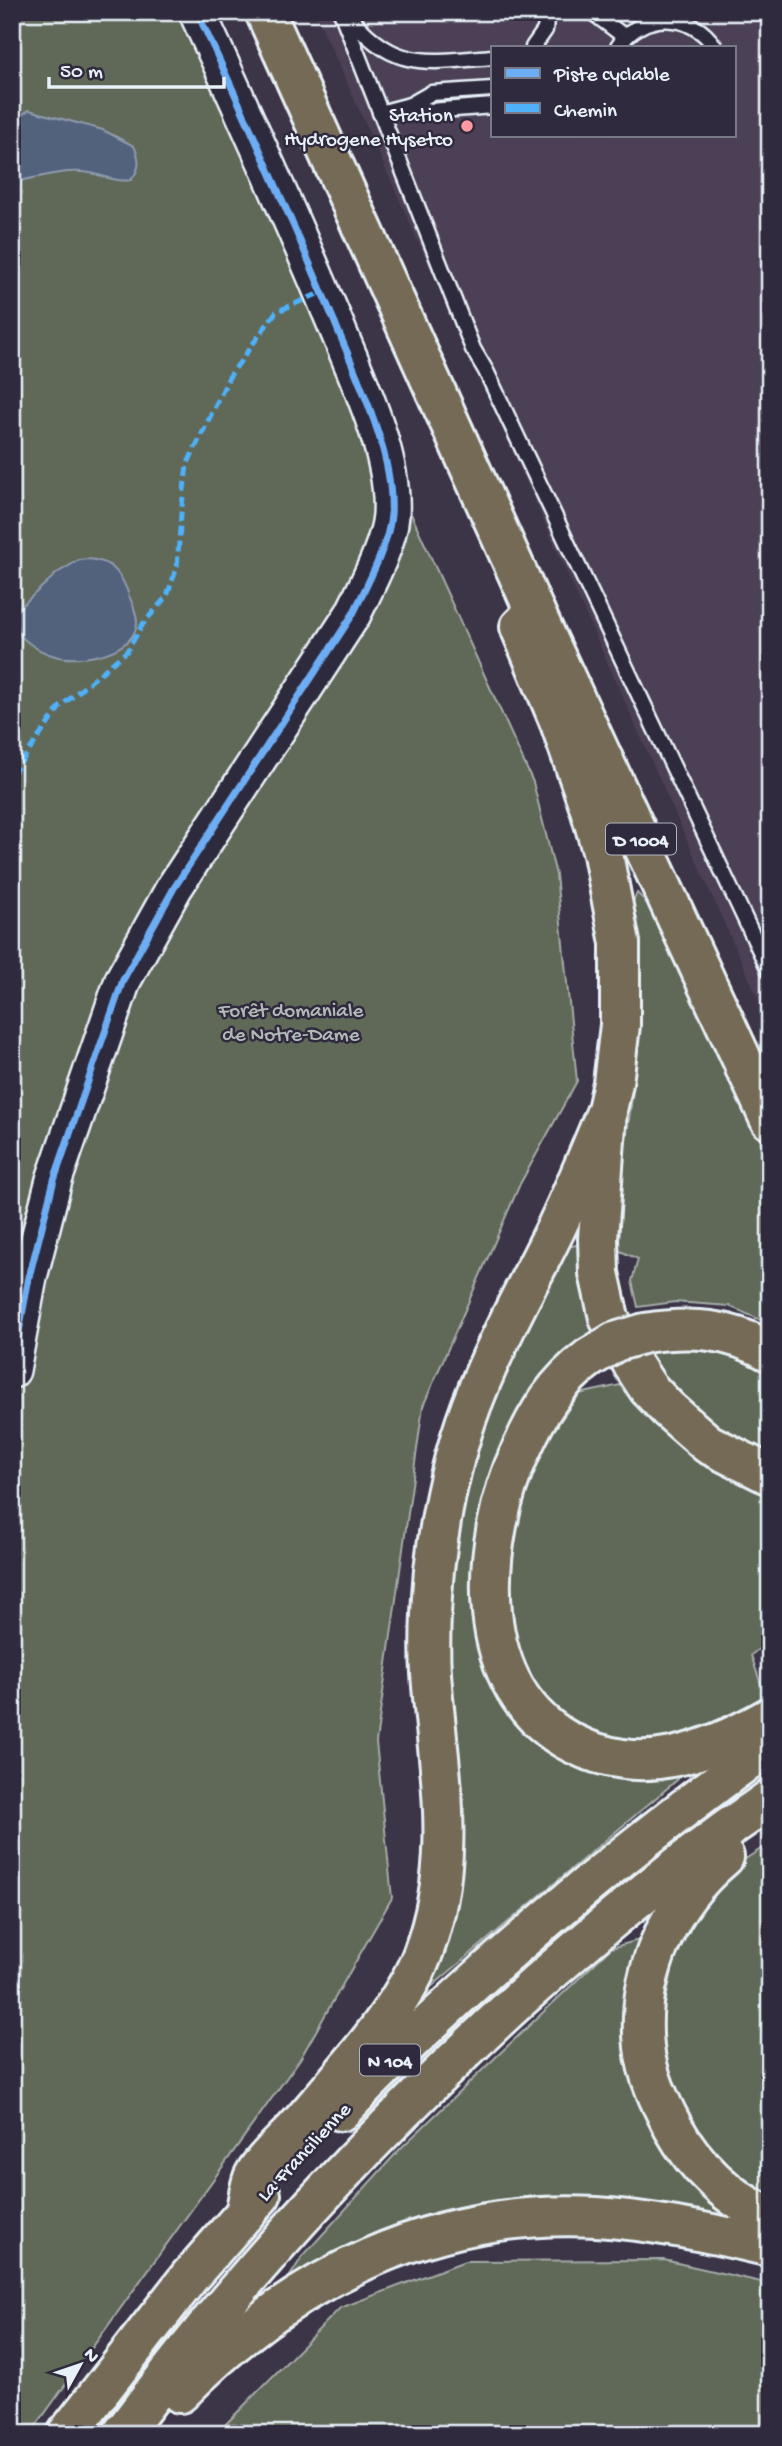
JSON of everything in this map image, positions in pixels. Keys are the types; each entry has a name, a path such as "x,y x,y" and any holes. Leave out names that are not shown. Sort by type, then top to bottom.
{"main road":[{"name":"D 1004","path":"265,12 535,611 758,1074 770,1121"},
{"path":"535,611 520,627 564,734 590,809 603,854 620,943 620,1025 607,1110 597,1238 599,1273 608,1318 641,1377 668,1409 708,1444 770,1475"},
{"path":"245,2213 253,2175 300,2124 361,2050 406,1988 423,1954 442,1878 444,1856 444,1821 431,1648 434,1569 443,1512 457,1451 477,1389 566,1206 607,1110"},
{"path":"770,1352 737,1336 702,1328 677,1328 645,1333 615,1342 563,1379 551,1394 513,1467 492,1552 491,1590 493,1625 499,1652 510,1679 528,1706 552,1731 585,1749 614,1758 645,1760 673,1757 719,1742 770,1717"},
{"name":"La Francilienne","path":"67,2434 190,2276 245,2213 382,2068 494,1964 649,1834 770,1744"},
{"path":"761,1806 732,1850 691,1890 668,1924 648,1980 643,2025 649,2074 681,2142 698,2163 736,2198 770,2217"},
{"name":"N 104","path":"128,2426 222,2308 315,2203 415,2098 523,1996 620,1914 723,1832 761,1806"},
{"path":"128,2426 166,2408 226,2348 308,2290 359,2262 444,2231 496,2221 597,2217 668,2225 770,2247"}],"street":[{"path":"12,1370 29,1277 54,1180 123,980 174,888 353,614 370,579 391,516 389,476 370,408 197,12"}],"lane":[{"path":"341,12 473,349 577,561 770,972"},
{"path":"346,12 377,44 403,58 435,61 491,57"},
{"path":"534,46 545,30 547,12"},
{"path":"592,12 622,42 640,18 665,19 684,21 701,30 714,46"},
{"path":"380,113 411,105 431,93 491,89"},
{"path":"411,105 430,111 491,106"}],"shaded area":[{"path":"315,12 770,12 770,1025"}],"green space":[{"name":"Forêt domaniale de Notre-Dame","path":"12,12 183,12 533,782 556,875 577,1081 520,1184 423,1406 376,1742 392,1898 300,2059 30,2434 12,2434"},
{"path":"637,893 654,909 770,1159 770,1324 729,1306 675,1302 638,1307 632,1281 638,1259 611,1247 633,1091 637,1003 629,911"},
{"path":"581,1244 602,1324 566,1359 482,1538 537,1734 683,1772 677,1780 417,1999 446,1708 453,1531 472,1449 506,1359 567,1247"},
{"path":"700,1342 770,1363 770,1461 697,1419 645,1360 651,1345"},
{"path":"625,1384 770,1492 770,1640 751,1655 767,1702 687,1740 619,1747 560,1715 519,1662 503,1602 514,1523 532,1463 579,1394"},
{"path":"770,1843 770,2202 714,2156 671,2082 661,2024 678,1942 727,1871"},
{"path":"653,1936 632,2052 770,2226 669,2209 538,2197 445,2218 276,2298 302,2257 400,2149 611,1948"},
{"path":"664,2260 770,2284 770,2434 216,2434 340,2308 465,2261"}],"water":[{"path":"29,110 103,130 134,146 137,171 131,180 124,181 74,172 12,182 12,121"},
{"path":"88,559 108,564 121,577 136,614 134,633 117,649 91,657 65,658 36,648 12,625 16,611 57,573 79,560"}],"marked path":[{"path":"12,775 60,707 127,651 143,624 167,596 177,567 187,465 229,377 276,312 322,292"},
{"path":"12,659 20,647"}],"cycle path":[{"path":"12,1370 29,1277 54,1180 123,980 174,888 353,614 382,552 391,515 387,467 373,417 285,206 197,12"}],"place":[{"name":"Station Hydrogene Hysetco","path":"467,126"}]}
